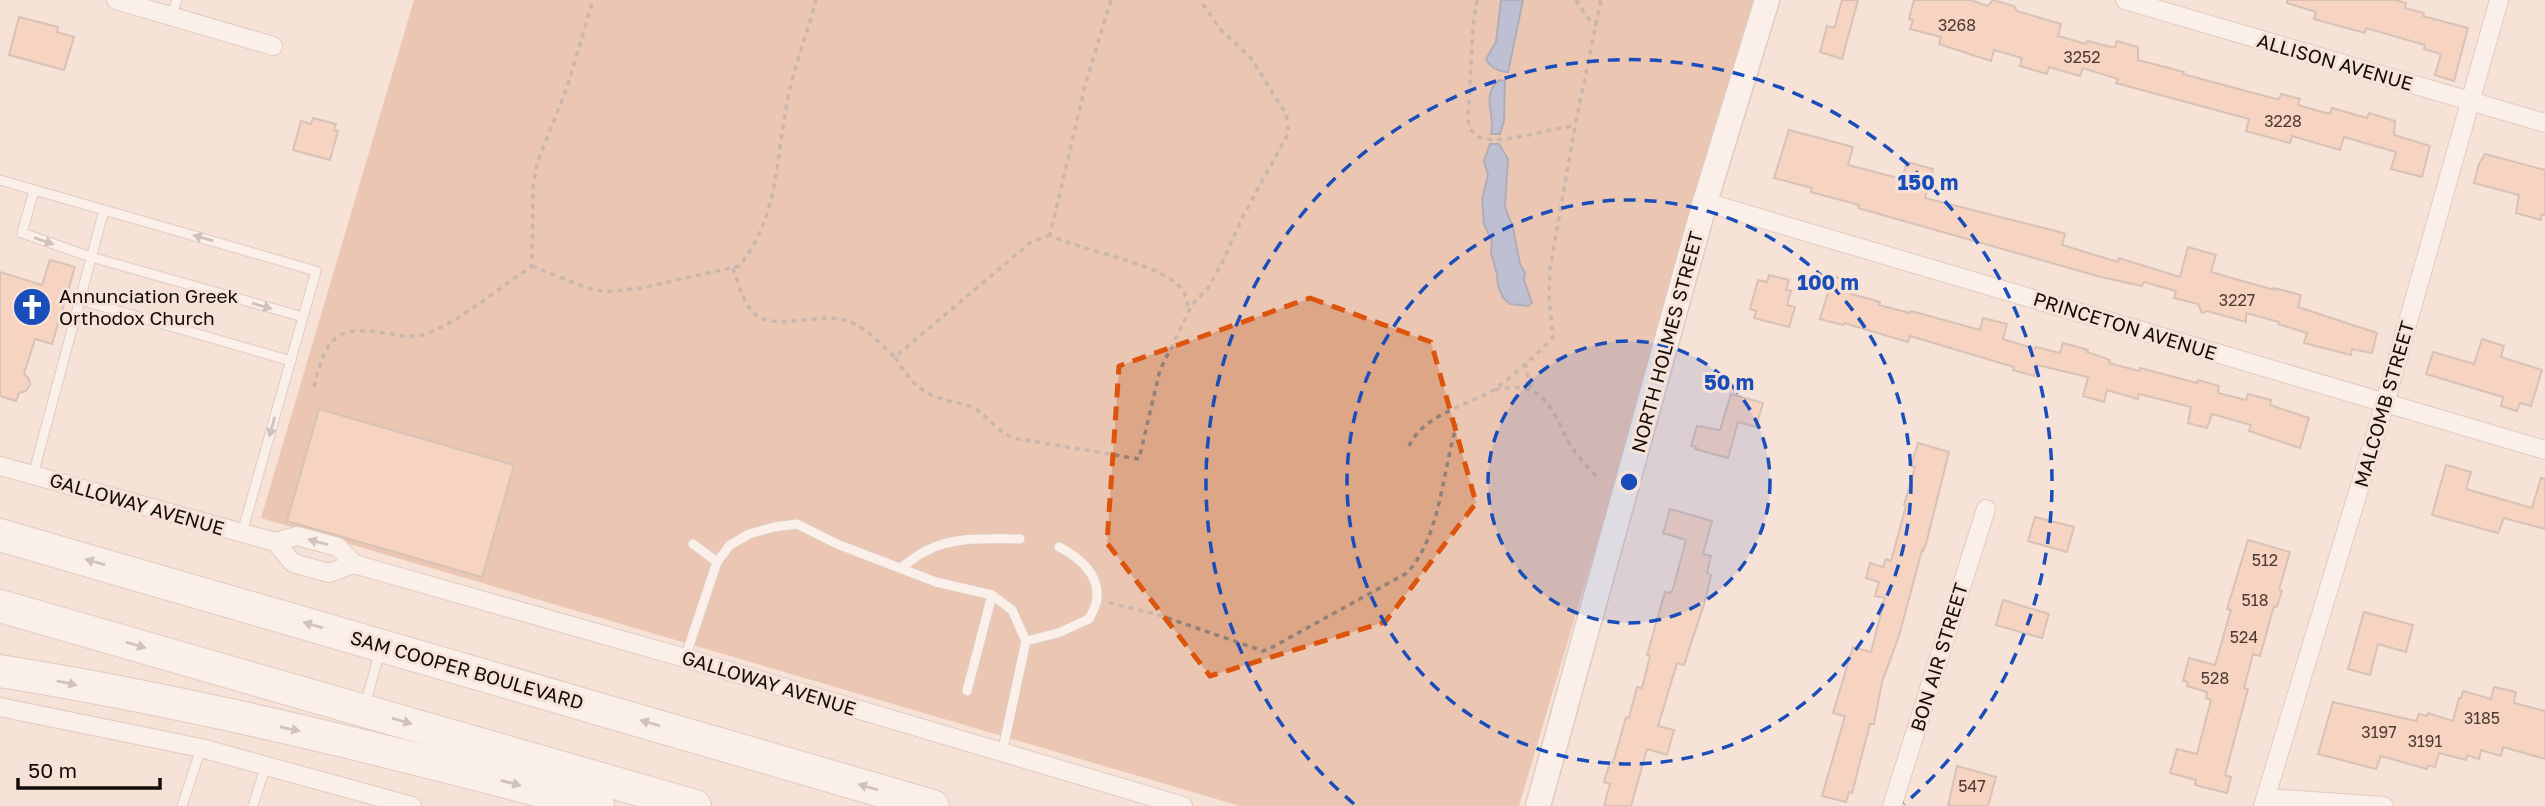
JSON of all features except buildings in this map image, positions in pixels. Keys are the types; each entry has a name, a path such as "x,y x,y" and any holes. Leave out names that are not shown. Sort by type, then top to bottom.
{"highway":[{"name":"SAM COOPER BOULEVARD","path":"0,535 933,806"},
{"path":"0,606 695,806"},
{"path":"0,671 51,679 349,741 598,806"}],"main road":[{"name":"NORTH HOLMES STREET","path":"1538,806 1705,202 1767,0"}],"street":[{"name":"ALLISON AVENUE","path":"2125,0 2545,123"},
{"name":"MALCOMB STREET","path":"2264,802 2385,403 2499,0"},
{"path":"120,1 174,8 274,46"},
{"name":"PRINCETON AVENUE","path":"1705,202 2545,450"},
{"name":"GALLOWAY AVENUE","path":"0,466 275,542 297,536 338,547 354,564 685,658 1183,806"},
{"name":"BON AIR STREET","path":"1892,806 1986,509"},
{"name":"GALLOWAY AVENUE","path":"275,542 293,563 329,573 354,564"},
{"path":"0,707 201,748 409,806"},
{"path":"2264,802 2384,806"}],"lane":[{"path":"0,180 316,271 242,533"},
{"path":"34,190 22,233 91,257 303,317"},
{"path":"33,475 104,210"},
{"path":"80,300 291,361"},
{"path":"685,658 717,562 730,545 749,534 797,524 837,544 936,582 992,595 1012,610 1026,641 1002,754"},
{"path":"901,568 929,549 957,542 1020,539"},
{"path":"693,544 717,562"},
{"path":"1026,641 1058,633 1089,619 1097,601 1096,586 1085,564 1076,555 1059,547"},
{"path":"967,691 992,595"},
{"path":"364,710 382,645"},
{"path":"182,806 201,748"},
{"path":"253,806 266,764"}],"path":[{"path":"532,266 533,186 537,163 567,88 593,0"},
{"path":"532,266 585,287 606,292 642,288 739,266 748,255 772,200 789,92 816,0"},
{"path":"1050,235 1086,82 1111,0"},
{"path":"733,268 748,307 756,317 769,321 835,318 849,321 895,357 911,382 927,394 971,406 996,430 1013,438 1139,459 1160,370 1188,312 1208,288 1224,259 1242,218 1289,132 1286,114 1251,58 1221,30 1200,0"},
{"path":"1477,0 1473,26 1468,120 1470,129 1484,139 1493,139 1575,126"},
{"path":"1576,0 1590,20 1597,24"},
{"path":"1409,446 1414,435 1424,426 1493,390 1553,337 1549,299 1550,269 1601,0"},
{"path":"895,357 1031,242 1050,235 1063,242 1164,276 1182,288 1188,312"},
{"path":"314,387 324,355 337,335 353,330 370,330 413,338 430,332 454,319 532,266"},
{"path":"1525,363 1532,389 1550,406 1569,443 1600,479"},
{"path":"1493,390 1509,387 1532,389"},
{"path":"1097,601 1156,614 1263,651 1269,649 1407,573 1419,560 1431,533 1451,440 1459,418"}],"highlighted area":[{"path":"1310,298 1431,342 1476,503 1385,622 1210,676 1107,543 1119,366"}],"shaded area":[{"path":"414,0 1758,0 1519,806 1240,806 261,518"}],"water":[{"path":"1501,0 1523,0 1508,72 1495,68 1486,59 1496,42"},
{"path":"1499,80 1505,81 1504,121 1500,134 1491,134 1489,99 1493,86"},
{"path":"1490,144 1499,144 1508,159 1505,207 1532,303 1528,306 1510,304 1503,298 1498,286 1491,253 1492,241 1484,224 1482,200 1488,175 1484,161"}],"place":[{"name":"Annunciation Greek Orthodox Church","path":"32,307"}]}
